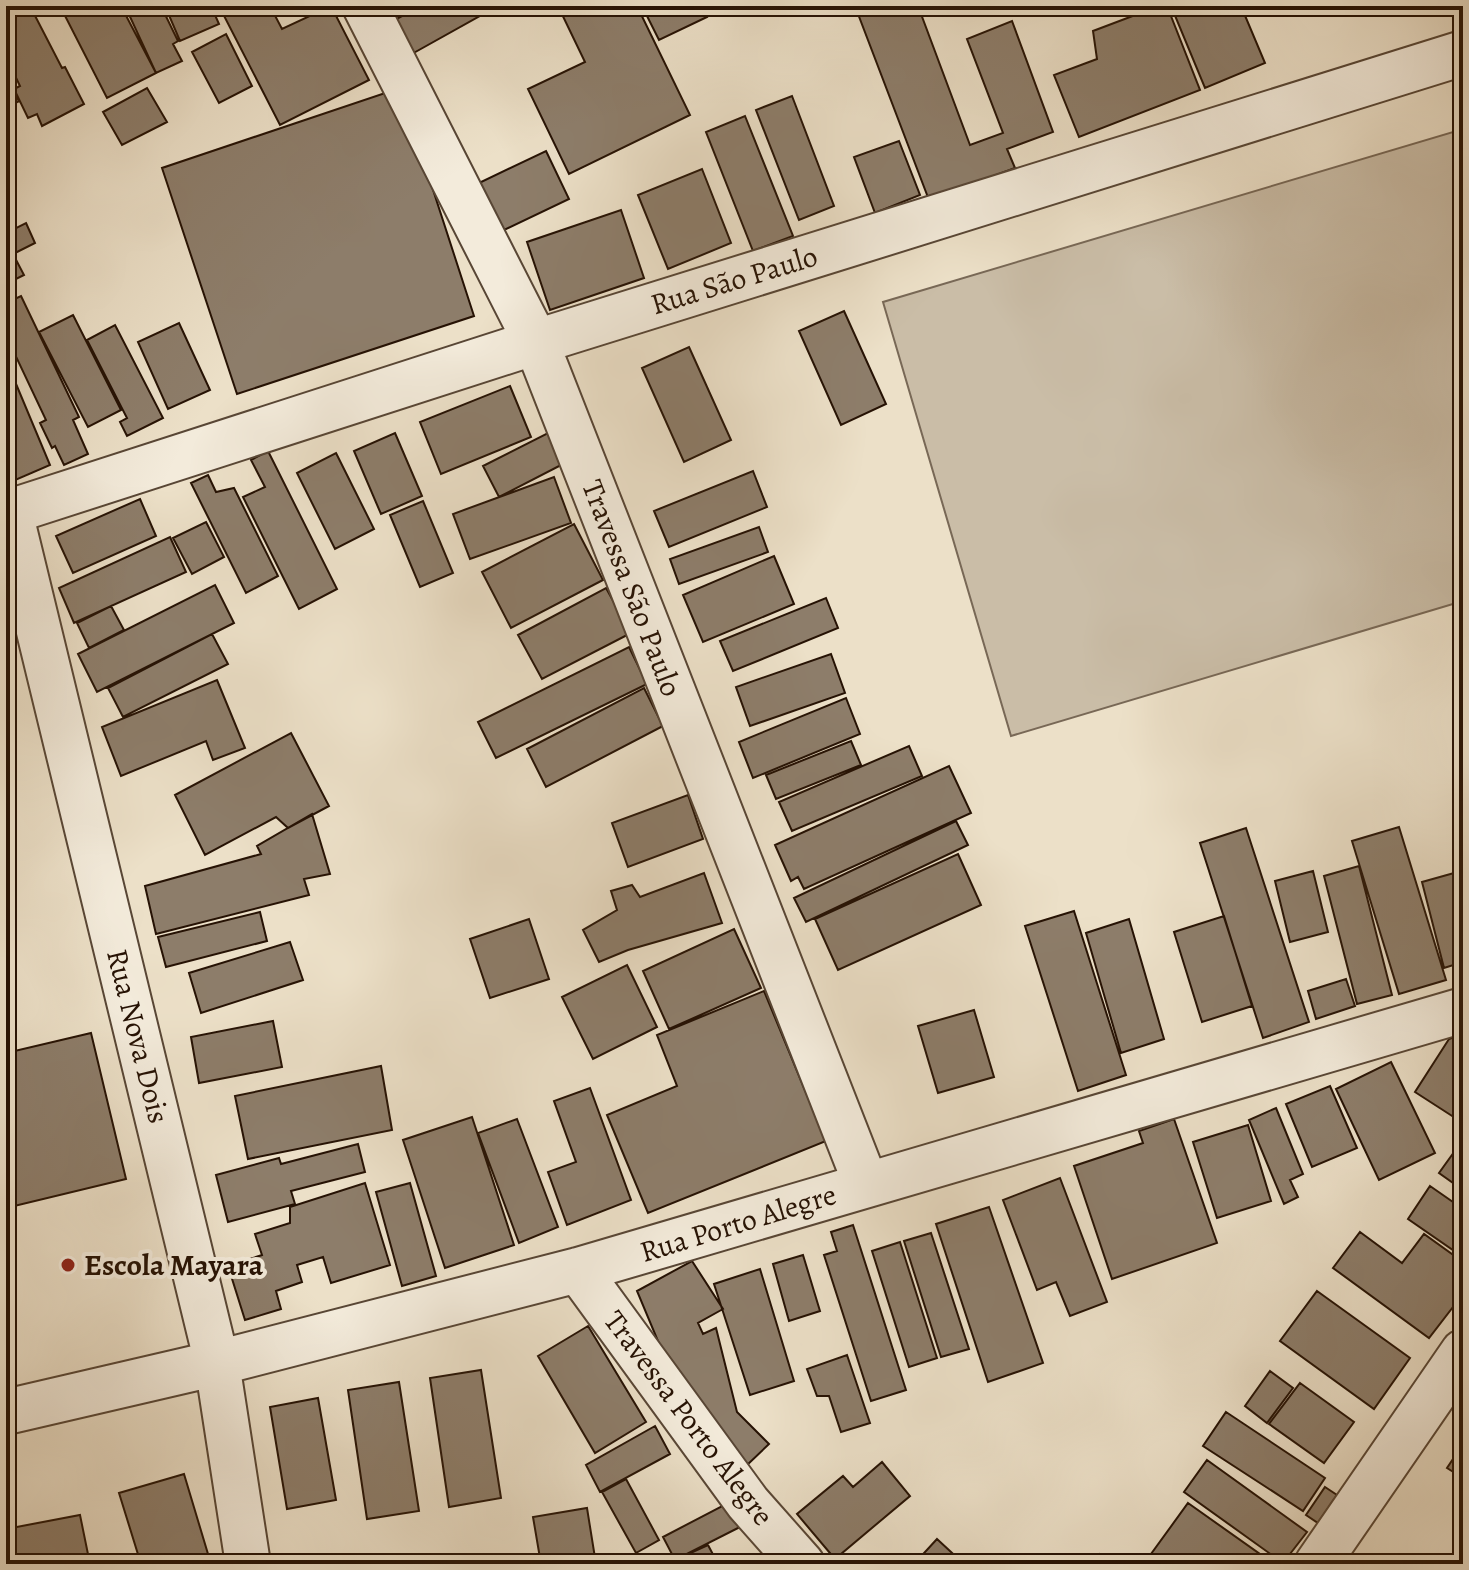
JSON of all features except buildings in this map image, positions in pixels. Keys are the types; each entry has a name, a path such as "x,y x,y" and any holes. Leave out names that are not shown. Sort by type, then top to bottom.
{"street":[{"name":"Travessa São Paulo","path":"365,6 536,342 866,1184"},
{"name":"Rua São Paulo","path":"8,512 536,342 1463,53"},
{"name":"Rua Nova Dois","path":"8,512 217,1363 248,1564"},
{"name":"Rua Porto Alegre","path":"6,1412 217,1363 578,1270 1463,1010"},
{"name":"Travessa Porto Alegre","path":"578,1270 748,1503 802,1564"},
{"path":"1317,1564 1463,1352"}],"shaded area":[{"path":"1463,129 1463,601 1011,736 883,302"}],"place":[{"name":"Escola Mayara","path":"68,1265"}]}
